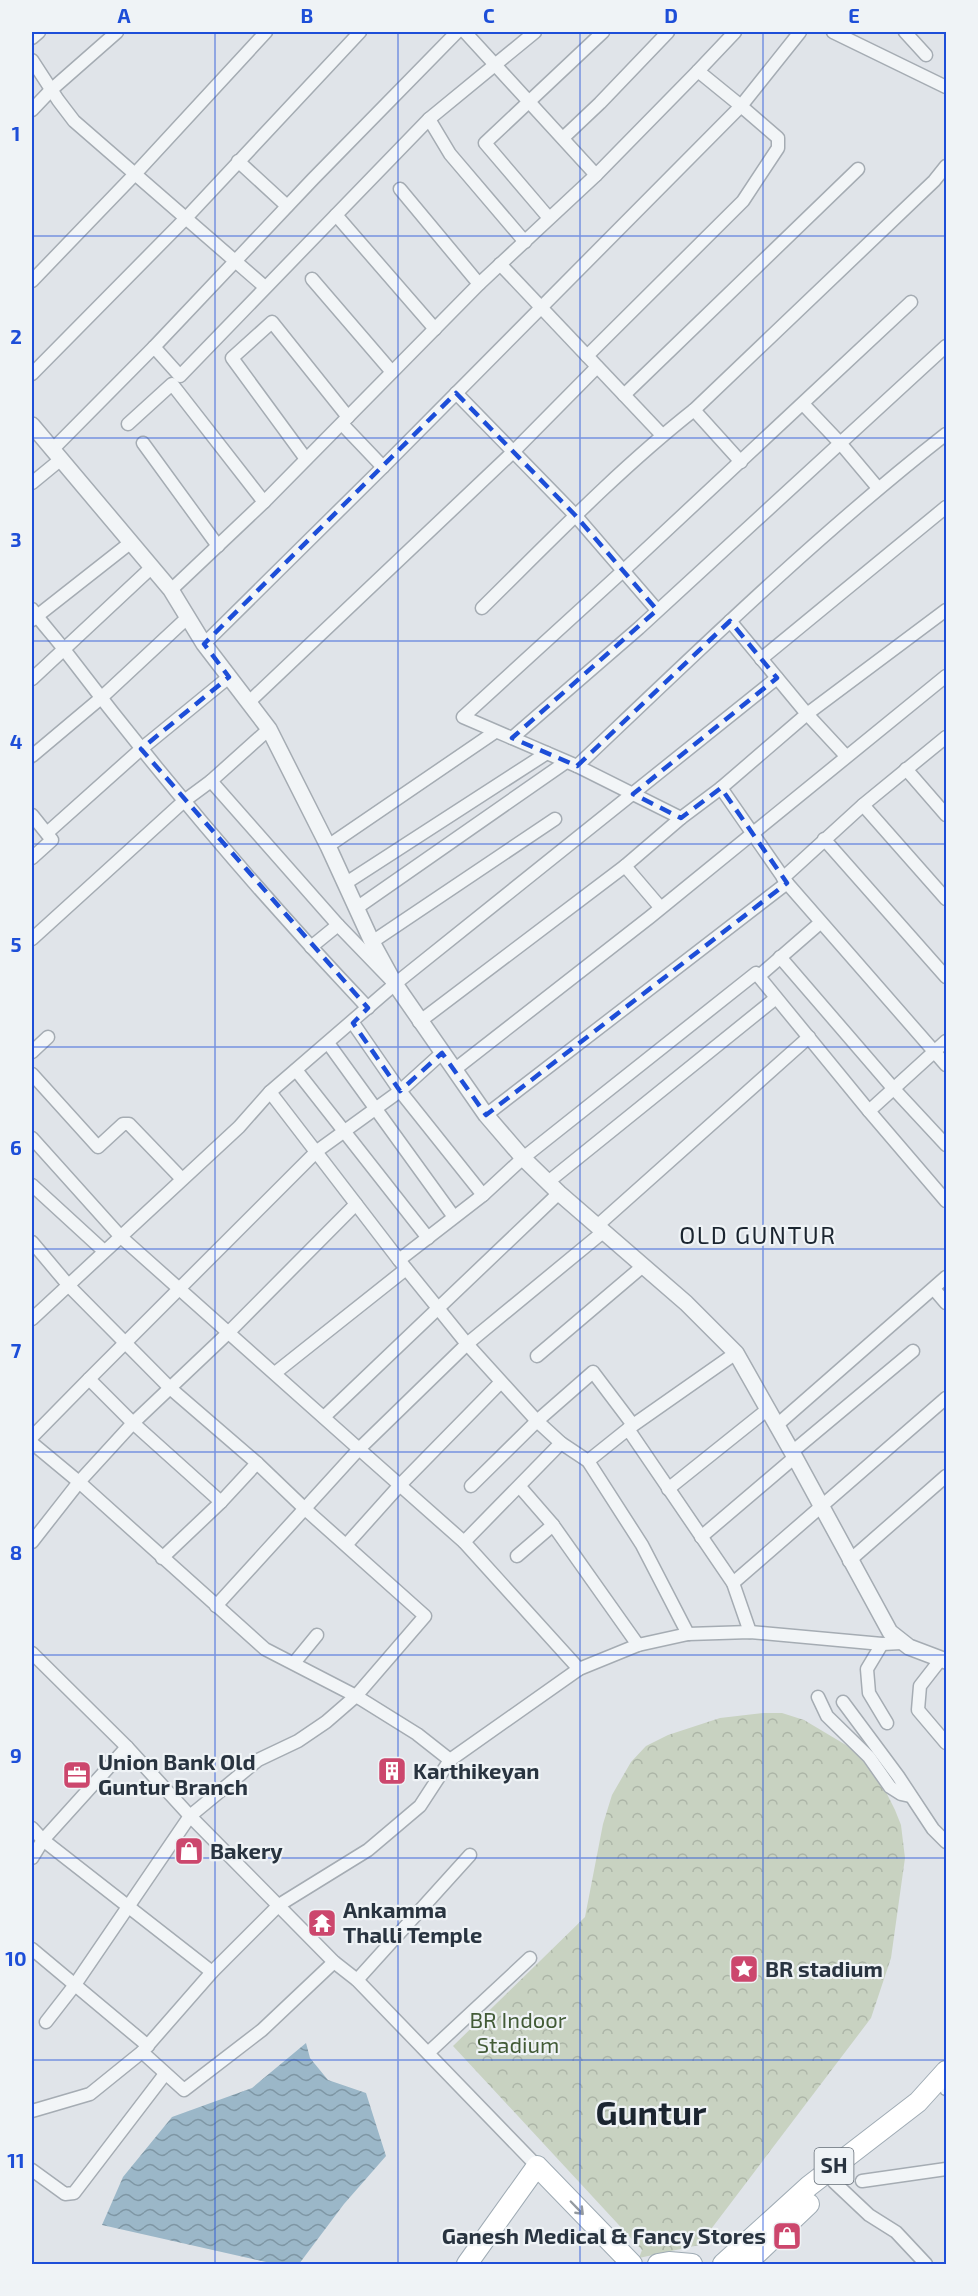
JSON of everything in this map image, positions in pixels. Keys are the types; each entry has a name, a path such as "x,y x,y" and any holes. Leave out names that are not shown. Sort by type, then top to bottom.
{"main road":[{"name":"SH","path":"723,2265 810,2186 918,2102 946,2071"},
{"name":"SH","path":"746,2265 834,2182 915,2118 946,2088"},
{"path":"467,2265 537,2166 632,2265"},
{"path":"658,2265 669,2262 692,2265"}],"street":[{"path":"32,38 39,32"},
{"path":"32,110 51,90 117,32"},
{"path":"32,281 135,174 238,59 266,32"},
{"path":"32,374 186,218 360,32"},
{"path":"32,483 235,261 457,32"},
{"path":"465,32 495,66 530,100 596,175"},
{"path":"128,424 176,380 429,119 535,32"},
{"path":"549,218 485,143 603,32"},
{"path":"563,138 668,32"},
{"path":"171,590 264,502 479,284 596,175 735,32"},
{"path":"204,644 741,106 800,32"},
{"path":"833,32 946,87"},
{"path":"905,32 926,55"},
{"path":"32,60 74,121 265,287"},
{"path":"587,356 743,201 778,148 778,138 698,71"},
{"path":"429,119 450,154 525,242"},
{"path":"238,161 287,206"},
{"path":"482,608 576,515 662,435 694,410 926,189 946,166"},
{"path":"624,394 858,169"},
{"path":"400,189 479,284"},
{"path":"336,214 435,328"},
{"path":"500,264 662,435"},
{"path":"312,279 392,372"},
{"path":"681,818 571,764 463,717 741,462 910,302"},
{"path":"306,459 232,358 272,322 345,421 383,467"},
{"path":"512,738 639,628 946,346"},
{"path":"154,347 264,502"},
{"path":"249,702 514,451 597,367"},
{"path":"456,393 576,515 657,610"},
{"path":"803,404 878,488"},
{"path":"694,410 741,462"},
{"path":"34,434 56,455 171,590 204,644 268,729 328,846 372,942 395,984 419,1022 486,1115 523,1158 600,1229 686,1303 735,1353 890,1632 901,1643 944,1660 920,1686 918,1710 946,1743"},
{"path":"358,908 571,764 878,488 946,434"},
{"path":"143,442 218,546"},
{"path":"761,658 946,507"},
{"path":"130,543 33,616 64,648 100,698 184,801 311,947 368,1008"},
{"path":"32,679 152,567"},
{"path":"419,1022 625,866 807,714 946,610"},
{"path":"32,756 100,698 187,618"},
{"path":"730,621 807,714 846,756"},
{"path":"454,1070 946,676"},
{"path":"47,833 141,749 229,677"},
{"path":"32,1319 238,1127 270,1092 395,984 777,678"},
{"path":"32,939 184,801 211,781 268,729"},
{"path":"328,846 495,732"},
{"path":"486,1115 785,880 824,839 946,737"},
{"path":"346,883 547,753"},
{"path":"906,769 946,815"},
{"path":"211,781 338,925 395,984"},
{"path":"721,788 785,880 820,923 946,1065"},
{"path":"863,805 946,899"},
{"path":"32,815 52,840 32,858"},
{"path":"372,942 555,819"},
{"path":"824,839 946,977"},
{"path":"625,866 660,907"},
{"path":"759,976 820,923"},
{"path":"311,947 338,925"},
{"path":"780,957 893,1088 946,1145"},
{"path":"275,1373 523,1158 756,973 946,1201"},
{"path":"324,1417 439,1310 554,1187 776,998"},
{"path":"352,1023 400,1090 483,1195"},
{"path":"32,1052 48,1037"},
{"path":"216,1606 359,1449 467,1344 600,1229 809,1037"},
{"path":"869,1111 946,1041"},
{"path":"328,1043 454,1217"},
{"path":"32,1437 317,1151 400,1090 442,1053"},
{"path":"296,1070 428,1238"},
{"path":"32,1074 98,1147 123,1124 129,1124 182,1179"},
{"path":"270,1092 402,1265 500,1383 561,1443 588,1461 642,1545 688,1634"},
{"path":"32,1138 121,1237 464,1542 579,1669"},
{"path":"32,1185 104,1251"},
{"path":"32,1542 79,1482 133,1423 228,1333 356,1204"},
{"path":"32,1242 69,1286 170,1388 257,1463 425,1616 356,1696 326,1722 298,1742 258,1760 190,1816 74,1986 46,2022"},
{"path":"537,1356 644,1266"},
{"path":"777,1425 934,1289 946,1276"},
{"path":"934,1289 946,1302"},
{"path":"701,1537 913,1351"},
{"path":"588,1461 630,1427 735,1353"},
{"path":"471,1486 537,1421 593,1372 668,1489 733,1583 750,1632"},
{"path":"89,1379 133,1423 221,1502"},
{"path":"346,1544 500,1383"},
{"path":"733,1583 946,1398"},
{"path":"668,1489 768,1409"},
{"path":"32,1443 266,1649 356,1696 417,1734 450,1760"},
{"path":"464,1542 561,1443"},
{"path":"162,1558 221,1502 257,1463"},
{"path":"849,1561 946,1476"},
{"path":"520,1487 553,1525 638,1645"},
{"path":"517,1556 553,1525"},
{"path":"32,2111 90,2094 145,2049 212,1972 279,1905 368,1850 420,1806 450,1760 579,1669 638,1645 688,1634 750,1632 882,1644 901,1643"},
{"path":"294,1663 317,1635"},
{"path":"882,1644 867,1669 869,1693 887,1723"},
{"path":"32,1653 334,1962 357,1980 537,2166"},
{"path":"818,1697 826,1716 869,1756 890,1787 901,1794 910,1796"},
{"path":"843,1702 898,1776 933,1829 946,1842"},
{"path":"32,1858 43,1840 127,1748"},
{"path":"32,1828 43,1840 212,1972"},
{"path":"357,1980 470,1855"},
{"path":"32,1949 145,2049 165,2074 184,2090 262,2030 334,1962"},
{"path":"428,2053 530,1958"},
{"path":"32,2170 66,2194 74,2193 165,2074"},
{"path":"862,2181 946,2169"},
{"path":"834,2182 869,2215 896,2232 926,2265"}],"highlighted area":[{"path":"456,393 575,515 657,610 512,738 577,766 730,621 777,678 633,794 681,818 721,788 787,883 486,1115 442,1053 400,1091 353,1023 368,1008 141,749 229,677 204,644"}],"green space":[{"name":"BR Indoor Stadium","path":"782,1713 804,1720 846,1745 865,1761 882,1784 901,1825 905,1858 891,1958 871,2018 699,2245 639,2258 642,2250 453,2046 585,1917 603,1824 612,1795 631,1762 646,1746 668,1735 720,1718"}],"water":[{"path":"306,2043 310,2058 328,2080 366,2093 386,2156 344,2204 299,2264 275,2264 102,2225 123,2177 172,2117 252,2088"}],"place":[{"name":"Karthikeyan","path":"392,1771"},
{"name":"Union Bank Old Guntur Branch","path":"77,1775"},
{"name":"Bakery","path":"189,1851"},
{"name":"Ankamma Thalli Temple","path":"322,1923"},
{"name":"BR stadium","path":"744,1969"},
{"name":"Ganesh Medical & Fancy Stores","path":"787,2236"}],"district":[{"name":"OLD GUNTUR","path":"758,1236"},
{"name":"Guntur","path":"651,2113"}]}
